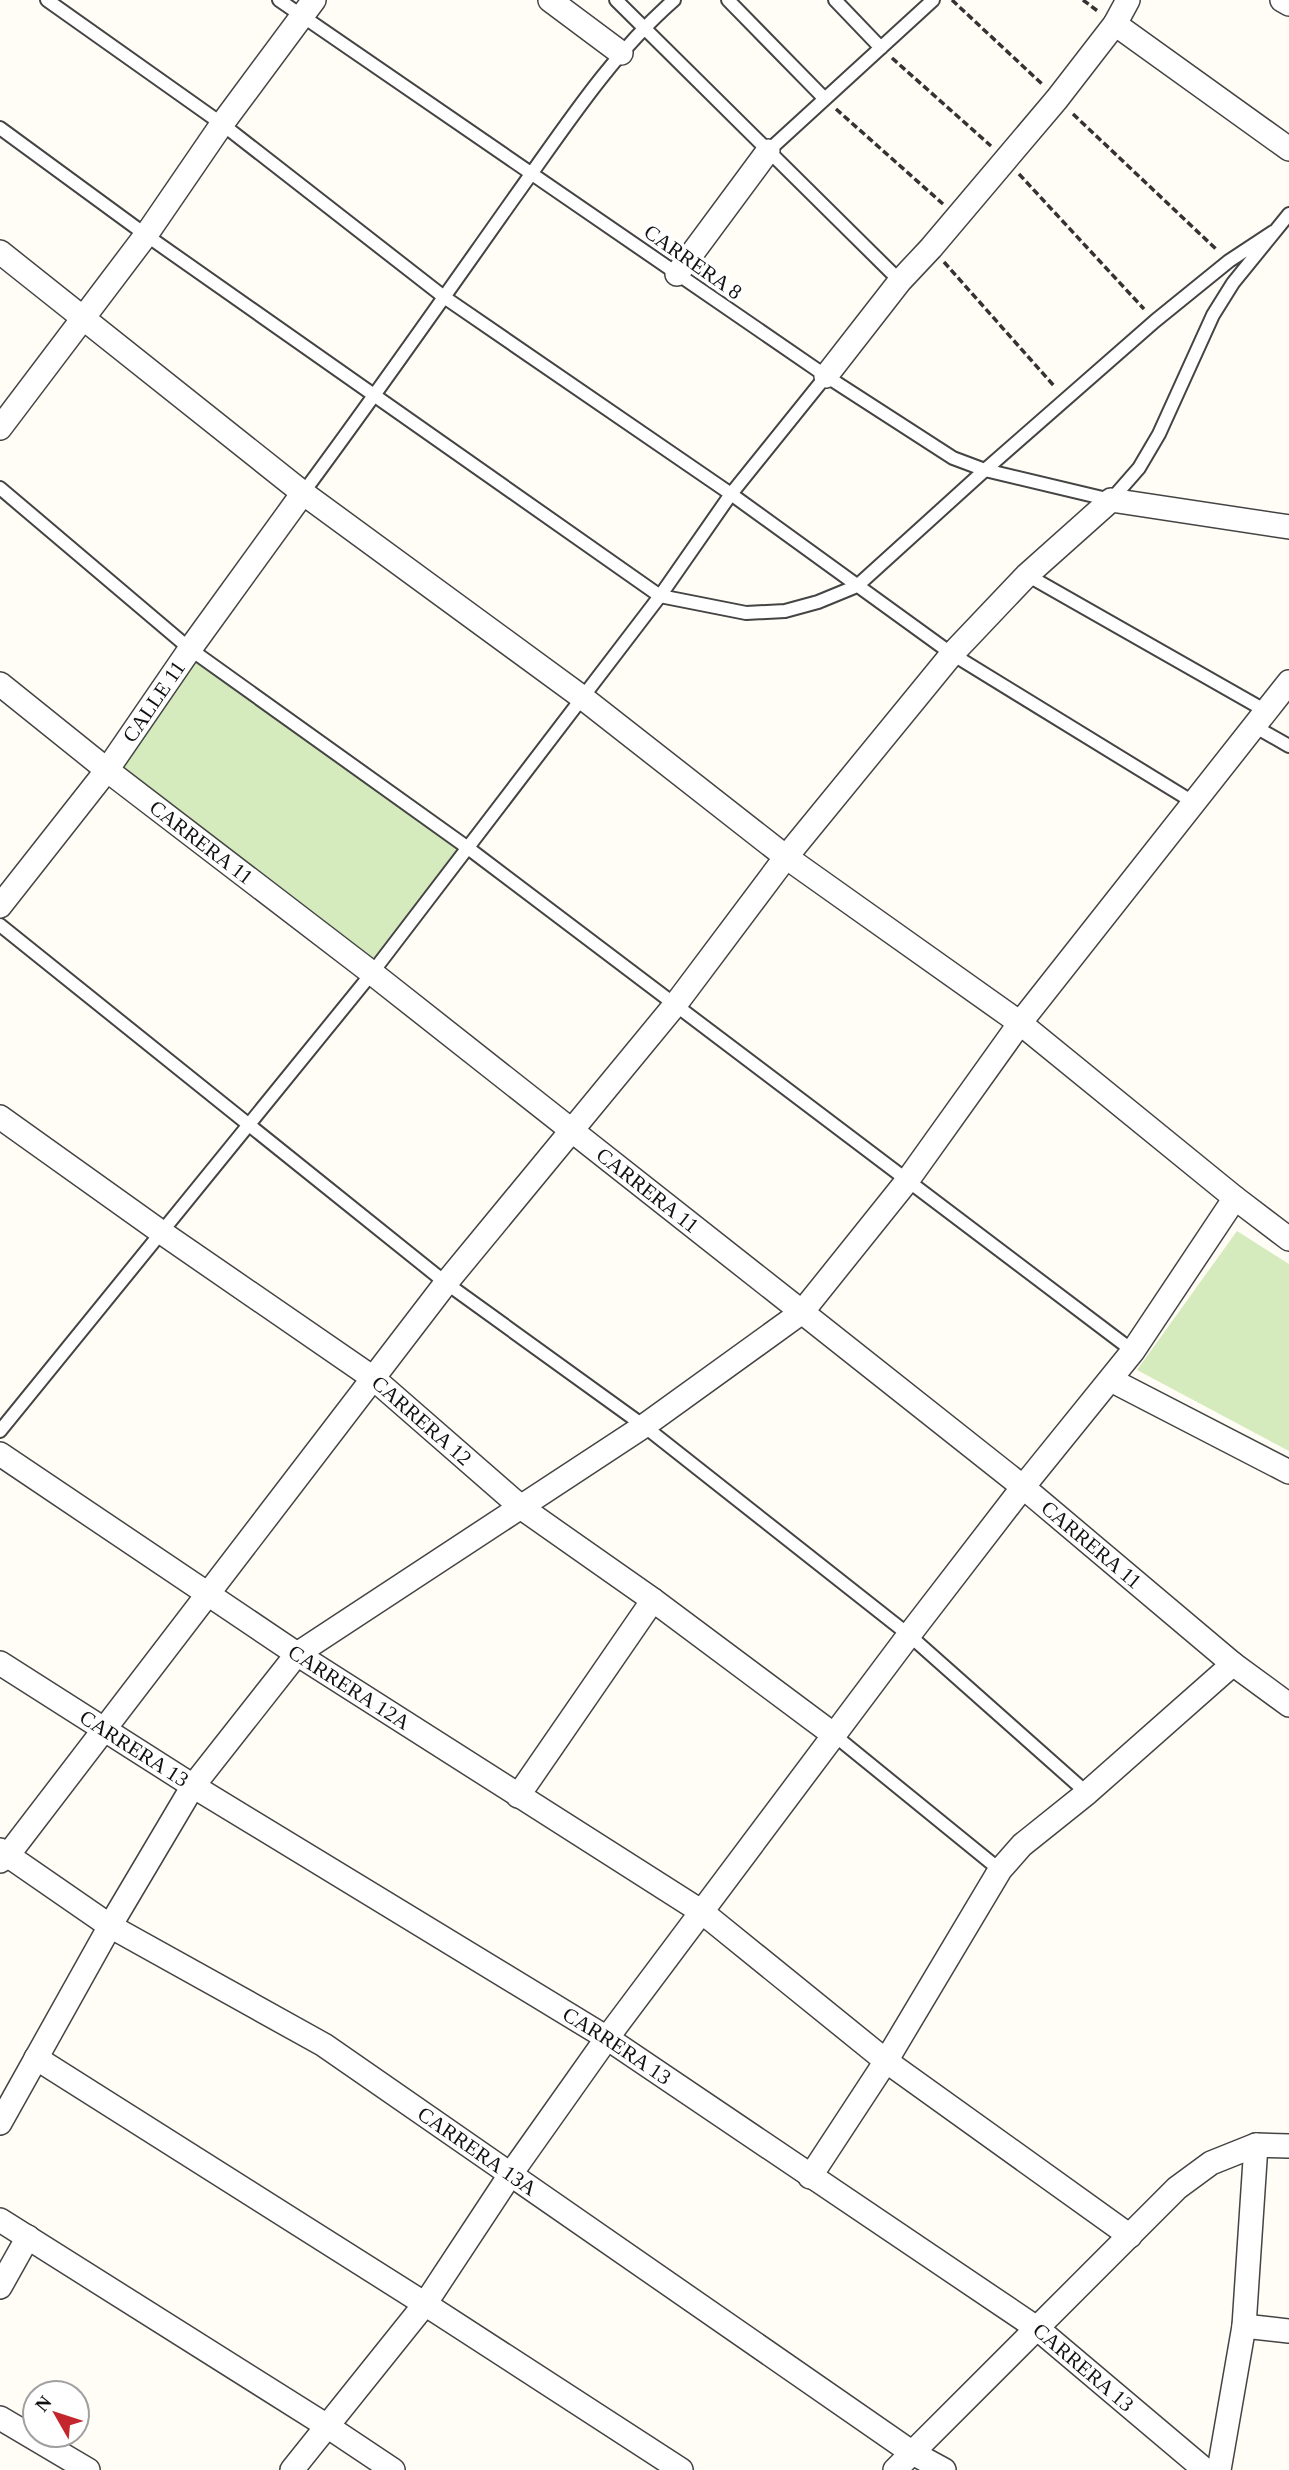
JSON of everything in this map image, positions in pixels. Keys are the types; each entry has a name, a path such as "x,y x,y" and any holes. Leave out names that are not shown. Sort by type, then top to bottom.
{"street":[{"path":"550,0 621,53"},
{"path":"826,376 900,281 958,217 1057,99 1115,24 1128,0"},
{"path":"1282,0 1289,4"},
{"path":"0,428 146,235 222,124 308,8"},
{"path":"1115,24 1289,149"},
{"path":"677,274 768,151"},
{"path":"0,252 303,493 583,698 786,857 1020,1023 1289,1239"},
{"name":"CALLE 11","path":"0,906 107,770 190,649 303,493"},
{"path":"3,1855 104,1729 446,1283 675,1005 786,857 952,654 1027,575 1111,500 1289,527"},
{"path":"0,2123 110,1926 193,1786 298,1654 643,1426 802,1312 907,1181 1020,1023 1289,682"},
{"name":"CARRERA 11","path":"0,684 107,770 372,973 1023,1487 1233,1664 1289,1705"},
{"name":"CARRERA 12","path":"0,1117 160,1232 373,1378 522,1508 653,1600 834,1735"},
{"path":"292,2470 425,2304 510,2175 607,2039 909,1635 1023,1487 1133,1352 1235,1198"},
{"path":"1111,1380 1289,1472"},
{"name":"CARRERA 12A","path":"0,1454 298,1654 702,1912 886,2061 1130,2236"},
{"path":"518,1796 653,1600"},
{"name":"CARRERA 13","path":"0,1662 193,1786 607,2039 1038,2329 1205,2470"},
{"path":"810,2177 886,2061 1000,1870 1022,1845 1087,1793 1233,1664"},
{"name":"CARRERA 13A","path":"3,1855 110,1926 324,2045 911,2452 944,2470"},
{"path":"36,2058 425,2304 680,2470"},
{"path":"1219,2470 1244,2326 1256,2145"},
{"path":"895,2470 1177,2188 1211,2164 1256,2145 1289,2146"},
{"path":"0,2220 393,2470"},
{"path":"0,2287 28,2237"},
{"path":"1244,2326 1289,2331"},
{"path":"0,2418 88,2470"}],"lane":[{"path":"47,0 222,124 444,297 731,494 952,654 1193,802"},
{"name":"CARRERA 8","path":"279,0 308,8 531,174 826,376 953,458 985,470 1111,500"},
{"path":"616,0 900,281"},
{"path":"303,493 376,396 531,174 621,53 644,26 674,0"},
{"path":"728,0 824,98"},
{"path":"835,0 881,48"},
{"path":"768,151 933,0"},
{"path":"0,128 146,235 660,596 746,612 785,611 818,602 857,586 1155,321 1229,261 1273,232"},
{"path":"1111,500 1139,468 1159,434 1213,315 1233,283 1289,214"},
{"path":"0,1431 372,973 660,596 731,494 826,376"},
{"path":"0,488 190,649 468,848 1133,1352"},
{"path":"1027,575 1260,719 1289,746"},
{"path":"0,925 446,1283 643,1426 909,1635 1087,1793"},
{"path":"834,1735 1000,1870"}],"path":[{"path":"952,0 1229,261"},
{"path":"881,48 1006,160 1155,321"},
{"path":"824,98 958,217"},
{"path":"931,248 1066,399"}],"green space":[{"path":"192,655 460,849 369,966 115,769"},
{"path":"1237,1231 1289,1264 1289,1451 1137,1370"}]}
